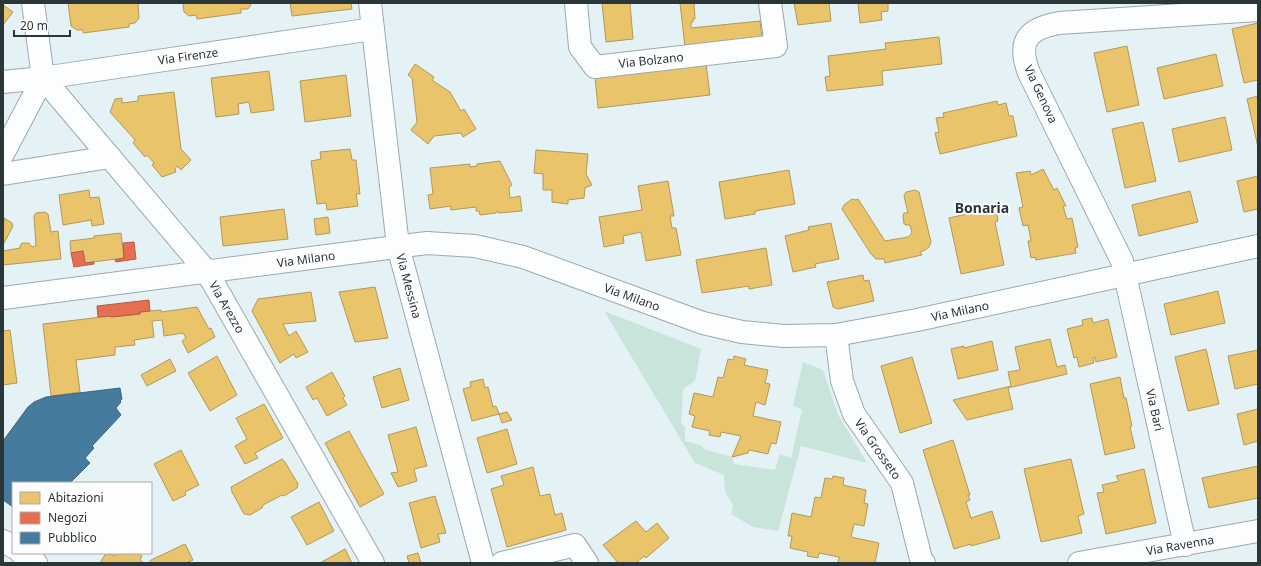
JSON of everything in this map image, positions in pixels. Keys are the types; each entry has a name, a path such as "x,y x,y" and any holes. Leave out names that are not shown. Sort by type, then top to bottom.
{"street":[{"path":"3,154 43,78 33,3"},
{"name":"Via Messina","path":"370,3 398,246 483,563"},
{"name":"Via Bolzano","path":"576,3 580,47 595,67 776,46 770,3"},
{"name":"Via Genova","path":"1125,275 1122,260 1029,73 1024,53 1025,43 1031,32 1044,26 1059,23 1258,10"},
{"name":"Via Firenze","path":"3,82 43,78 373,29"},
{"name":"Via Arezzo","path":"43,78 207,272 372,563"},
{"path":"3,174 110,157"},
{"name":"Via Milano","path":"3,298 426,242 475,246 523,257 703,323 742,332 784,336 836,335 917,320 1258,246"},
{"name":"Via Bari","path":"1125,275 1185,545"},
{"name":"Via Grosseto","path":"836,335 842,381 854,414 902,484 924,563"},
{"name":"Via Ravenna","path":"1079,563 1258,531"},
{"path":"3,541 12,547"},
{"path":"502,563 575,544 588,563"},
{"path":"22,554 36,563"}],"green space":[{"path":"604,311 701,349 695,381 683,389 681,424 685,427 685,441 703,446 703,449 732,457 734,464 775,470 780,454 791,458 802,410 793,405 803,362 823,370 838,415 867,463 801,446 778,531 753,527 731,514 733,506 725,491 724,475 695,463"}],"building: Abitazioni":[{"path":"68,3 138,3 139,18 135,23 129,24 129,27 83,33 83,30 77,30 71,26"},
{"path":"183,3 252,3 248,9 241,9 241,13 197,19 196,15 189,16 184,12"},
{"path":"290,3 351,3 352,9 292,16"},
{"path":"602,3 630,3 633,39 606,42"},
{"path":"680,3 694,3 695,19 691,22 691,28 760,21 762,38 685,47"},
{"path":"794,3 829,3 831,21 798,25"},
{"path":"858,3 888,3 888,11 881,12 882,20 860,23"},
{"path":"3,5 13,12 3,25"},
{"path":"1258,23 1258,80 1244,83 1232,29"},
{"path":"939,37 942,64 882,71 883,85 827,91 825,77 830,76 828,56 886,49 885,43"},
{"path":"1127,46 1139,105 1107,112 1094,53"},
{"path":"1216,54 1223,86 1164,99 1157,68"},
{"path":"415,64 434,77 432,80 450,92 461,111 464,109 476,129 463,137 461,133 434,136 428,144 411,130 417,122 412,78 408,75"},
{"path":"706,64 710,95 598,108 595,77"},
{"path":"269,71 274,110 251,113 249,102 238,104 239,114 216,117 211,78"},
{"path":"346,75 351,116 305,122 300,81"},
{"path":"174,92 181,149 191,160 181,170 177,166 175,169 176,172 162,177 152,165 154,163 147,155 145,157 133,143 135,140 110,112 115,99 122,98 122,103 138,101 138,96"},
{"path":"1258,96 1258,147 1247,99"},
{"path":"997,101 998,105 1006,103 1009,116 1013,116 1017,136 940,154 935,133 939,132 936,118 944,117 943,113"},
{"path":"1225,117 1232,150 1179,162 1172,129"},
{"path":"1143,122 1156,181 1125,188 1112,129"},
{"path":"350,149 352,160 356,160 360,194 356,194 358,206 327,210 326,203 317,204 311,161 321,159 320,152"},
{"path":"536,150 588,154 586,174 592,185 585,188 584,198 568,200 568,204 552,202 552,190 543,190 543,174 534,173"},
{"path":"500,161 512,185 509,187 510,198 520,196 522,211 496,212 480,215 479,211 476,211 476,207 451,210 451,206 430,209 428,195 433,194 430,168 470,164 470,167 477,166 477,164"},
{"path":"1043,169 1054,190 1057,188 1066,206 1063,206 1067,219 1072,218 1078,247 1075,248 1076,253 1036,260 1035,257 1031,258 1028,241 1031,241 1028,225 1023,226 1019,208 1023,207 1016,173 1030,171 1031,175"},
{"path":"789,170 795,204 755,211 755,214 725,219 719,182"},
{"path":"1258,176 1258,209 1244,212 1237,181"},
{"path":"668,181 674,216 670,216 672,228 676,228 681,255 646,261 641,232 623,236 624,243 604,247 599,217 642,210 638,186"},
{"path":"89,190 90,198 99,197 104,224 92,226 91,220 63,225 59,195"},
{"path":"915,190 919,192 931,242 929,247 920,252 922,255 885,263 884,259 876,259 871,254 842,209 844,205 852,199 858,199 885,241 908,237 912,233 910,225 904,224 904,213 908,213 904,196 906,192"},
{"path":"1190,191 1198,222 1139,236 1132,205"},
{"path":"991,206 993,215 997,214 998,221 995,222 1004,265 961,274 949,218 971,213 970,211"},
{"path":"284,209 288,239 223,246 220,217"},
{"path":"45,212 48,214 51,232 58,231 61,259 3,265 3,251 20,248 22,243 29,243 32,247 36,246 34,216 36,213"},
{"path":"328,217 330,233 316,235 314,219"},
{"path":"4,218 12,223 13,226 3,245"},
{"path":"831,223 839,259 815,264 816,267 793,272 785,236 809,230 808,227"},
{"path":"121,233 124,258 85,263 83,251 71,253 70,241 94,238 94,236"},
{"path":"766,248 772,285 749,289 749,286 702,293 696,260"},
{"path":"863,275 864,281 869,280 874,301 838,309 833,307 827,282"},
{"path":"375,287 388,338 355,342 339,292"},
{"path":"1218,291 1225,323 1171,335 1164,304"},
{"path":"311,292 316,321 283,324 289,336 296,331 308,352 296,358 294,354 280,363 252,311 258,299"},
{"path":"197,307 209,329 211,328 215,337 188,353 182,341 186,338 183,333 164,336 162,320 152,321 154,337 134,340 135,345 115,347 115,355 76,360 80,392 51,396 43,324 140,314 140,312 161,310 161,312"},
{"path":"1092,318 1093,323 1108,319 1117,357 1096,362 1095,357 1093,358 1094,363 1079,367 1077,357 1074,358 1067,329 1083,325 1082,320"},
{"path":"10,330 17,383 3,385 3,331"},
{"path":"1050,339 1057,367 1065,365 1067,374 1008,388 1013,409 967,420 953,400 1011,386 1008,372 1020,370 1015,347"},
{"path":"992,341 998,370 958,379 951,349 964,346 964,348"},
{"path":"1206,349 1219,404 1188,411 1175,357"},
{"path":"1258,350 1258,384 1235,389 1228,356"},
{"path":"217,356 237,395 210,411 188,373"},
{"path":"734,356 746,359 744,365 768,370 765,383 770,384 765,405 756,402 753,416 781,422 776,444 771,443 768,454 749,450 748,453 732,457 741,436 721,432 720,437 709,435 710,431 692,427 695,416 689,414 694,393 713,397 718,377 723,378 728,359 733,360"},
{"path":"912,357 932,423 900,433 881,366"},
{"path":"170,359 176,371 147,386 141,375"},
{"path":"400,368 409,400 382,408 373,377"},
{"path":"332,372 345,396 343,398 347,405 327,416 317,398 313,400 306,387"},
{"path":"1120,377 1132,426 1130,427 1135,448 1105,455 1090,384"},
{"path":"483,379 485,388 488,387 493,407 496,406 499,414 472,421 463,389 471,387 470,382"},
{"path":"264,404 283,438 255,453 258,458 245,464 235,446 247,439 236,418"},
{"path":"1258,409 1258,441 1244,445 1237,414"},
{"path":"507,412 512,420 502,423 499,414"},
{"path":"416,427 427,466 414,469 417,481 398,487 391,473 398,472 388,435"},
{"path":"507,429 517,464 487,473 477,438"},
{"path":"349,431 384,494 360,507 325,443"},
{"path":"953,440 970,495 968,495 970,500 966,502 971,518 992,511 1000,538 954,549 923,450"},
{"path":"181,450 199,485 185,492 186,495 173,501 154,464"},
{"path":"282,459 298,484 297,488 284,496 282,495 263,505 262,508 250,515 244,514 232,492 231,487"},
{"path":"1071,459 1084,514 1078,516 1082,533 1041,542 1024,469"},
{"path":"1258,466 1258,498 1209,508 1202,478"},
{"path":"533,467 540,496 550,494 555,515 562,513 566,530 507,547 491,489 504,485 501,476"},
{"path":"1144,469 1156,523 1106,534 1097,493 1104,492 1102,485 1119,481 1116,476"},
{"path":"833,476 844,478 843,485 866,490 864,503 868,504 864,526 854,524 851,537 879,543 875,563 838,563 839,557 819,553 818,558 807,556 808,552 790,548 792,536 788,536 792,513 811,517 815,497 821,498 825,478 832,479"},
{"path":"435,496 446,533 438,534 440,542 421,548 409,503"},
{"path":"319,502 334,531 307,545 291,517"},
{"path":"636,521 646,532 657,523 669,538 646,558 644,556 636,563 618,563 603,545"},
{"path":"185,544 193,560 186,563 149,563 151,560"},
{"path":"345,549 352,563 320,563"},
{"path":"418,553 421,563 409,563 407,556"},
{"path":"105,554 115,556 116,554 139,554 142,556 140,560 144,563 100,563"}],"building: Negozi":[{"path":"134,242 136,259 116,262 115,260 124,258 123,243"},
{"path":"83,251 85,263 94,262 94,264 74,267 71,253"},
{"path":"149,300 150,311 140,312 140,314 98,317 97,306"}],"building: Pubblico":[{"path":"120,388 122,399 116,408 121,415 92,446 94,448 85,458 90,463 71,482 12,482 12,506 3,500 3,441 28,407 34,402 46,397"}],"district":[{"name":"Bonaria","path":"982,207"}]}
